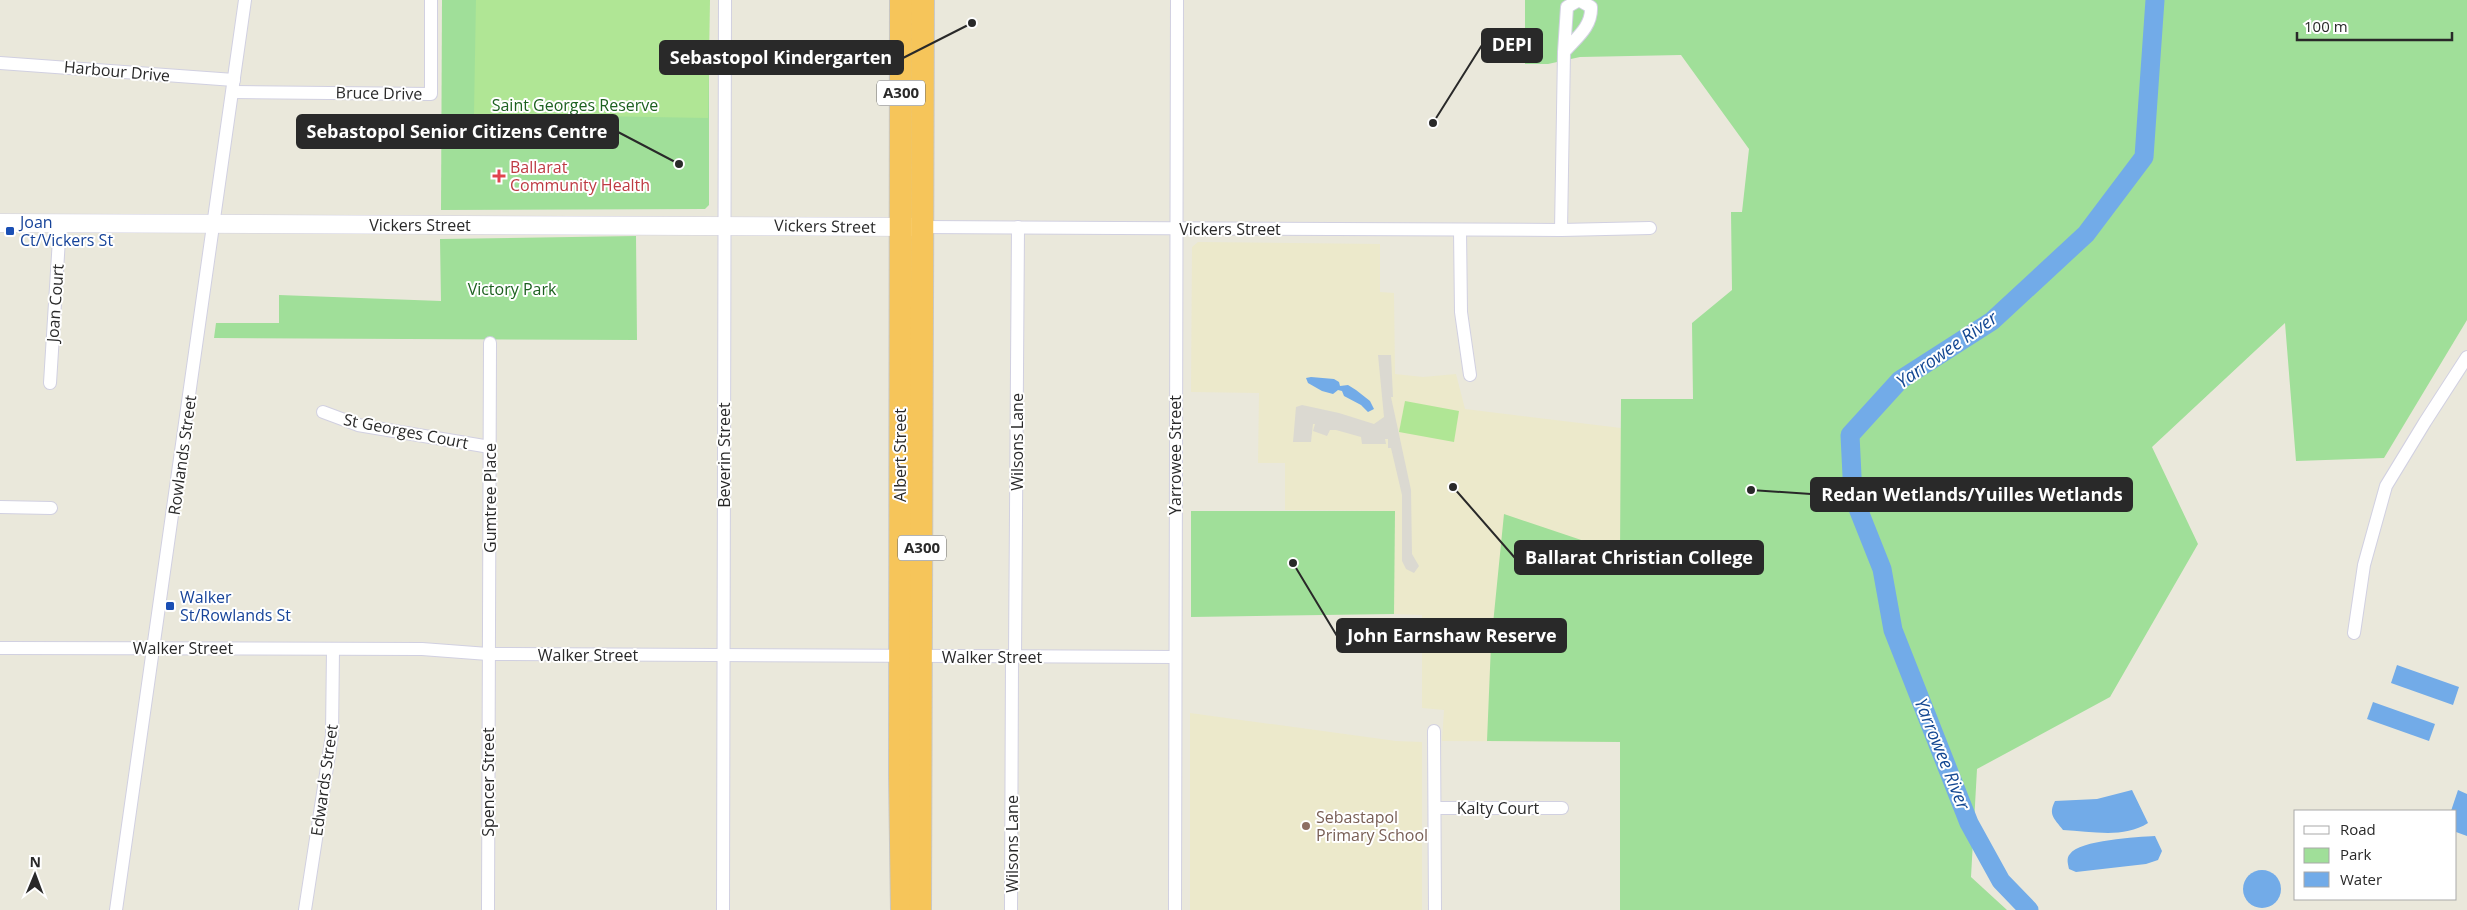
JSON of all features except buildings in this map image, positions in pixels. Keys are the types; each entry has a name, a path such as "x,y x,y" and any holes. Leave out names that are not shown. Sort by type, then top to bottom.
{"highway":[{"name":"Albert Street","path":"901,0 911,227 910,657 902,910"},
{"name":"Albert Street","path":"911,227 923,0"},
{"name":"Albert Street","path":"910,657 920,910"}],"street":[{"name":"Rowlands Street","path":"116,910 155,648 245,0"},
{"name":"Bruce Drive","path":"234,86 431,94 432,0"},
{"name":"Beverin Street","path":"723,910 725,0"},
{"name":"Yarrowee Street","path":"1174,910 1176,0"},
{"path":"1561,230 1564,52"},
{"name":"Harbour Drive","path":"0,63 234,86"},
{"name":"Vickers Street","path":"0,223 1460,230 1650,228"},
{"name":"Joan Court","path":"50,383 60,223"},
{"name":"Wilsons Lane","path":"1011,910 1018,227"},
{"path":"1460,230 1461,312 1470,375"},
{"name":"Gumtree Place","path":"488,654 490,343"},
{"path":"2354,633 2364,564 2386,486 2467,357"},
{"name":"St Georges Court","path":"323,412 358,425 490,448"},
{"path":"0,507 51,508"},
{"name":"Walker Street","path":"0,648 430,649 488,654 724,656 1175,657"},
{"name":"Edwards Street","path":"305,910 331,742 333,649"},
{"name":"Spencer Street","path":"488,654 488,910"},
{"path":"1434,731 1435,910"},
{"name":"Kalty Court","path":"1435,808 1562,808"}],"shaded area":[{"path":"1198,242 1380,244 1380,292 1394,293 1395,374 1423,377 1456,374 1465,409 1621,428 1620,742 1442,741 1444,710 1422,708 1422,615 1394,614 1394,511 1285,510 1285,463 1258,463 1259,393 1191,392 1192,247"},
{"path":"1378,355 1391,355 1393,397 1391,397 1411,490 1412,554 1419,566 1414,573 1406,569 1402,561 1402,495 1391,448 1388,448 1388,439 1385,439 1386,444 1362,444 1361,437 1336,430 1330,430 1327,436 1313,431 1315,424 1313,424 1311,442 1293,442 1296,407 1302,405 1339,413 1374,424 1384,417"},
{"name":"Sebastapol Primary School","path":"1190,713 1396,741 1422,742 1422,910 1190,910"}],"green space":[{"name":"Saint Georges Reserve","path":"442,0 709,0 709,205 705,209 441,210"},
{"path":"476,0 710,0 708,118 474,114"},
{"path":"1525,0 2467,0 2467,320 2384,458 2296,461 2285,323 2152,447 2198,544 2110,697 1977,769 1971,877 2007,910 1620,910 1620,742 1487,741 1491,644 1504,514 1620,553 1621,399 1693,399 1692,323 1732,290 1731,212 1742,212 1749,149 1681,55 1580,57 1548,64 1525,64"},
{"name":"Victory Park","path":"636,236 637,340 214,338 216,323 279,323 279,295 441,301 440,239"},
{"path":"1405,401 1459,411 1454,442 1399,432"},
{"path":"1191,511 1395,511 1394,614 1191,617"}],"water":[{"path":"1306,378 1334,379 1339,382 1340,386 1348,385 1370,401 1374,409 1368,412 1361,405 1344,396 1342,391 1338,390 1333,394 1322,391 1308,383"},
{"path":"2397,665 2459,687 2453,705 2391,683"},
{"path":"2373,702 2435,724 2429,741 2367,719"},
{"path":"2132,790 2148,823 2128,831 2107,833 2063,830 2052,813 2055,801 2097,799"},
{"path":"2458,790 2467,794 2467,836 2457,832 2457,810 2451,810"},
{"path":"2155,836 2162,851 2158,860 2146,864 2076,872 2069,869 2068,857 2076,849 2085,845 2110,840"},
{"path":"2262,870 2276,875 2281,889 2276,903 2262,908 2248,903 2243,889 2248,875"}],"waterway":[{"name":"Yarrowee River","path":"2029,910 2001,881 1969,823 1893,630 1882,569 1853,496 1850,435 1900,380 1992,321 2086,234 2144,157 2155,0"}],"place":[{"name":"Sebastopol Kindergarten","path":"972,23"},
{"name":"DEPI","path":"1433,123"},
{"name":"Sebastopol Senior Citizens Centre","path":"679,164"},
{"name":"Ballarat Community Health","path":"499,176"},
{"name":"Joan Ct/Vickers St","path":"10,231"},
{"name":"Ballarat Christian College","path":"1453,487"},
{"name":"Redan Wetlands/Yuilles Wetlands","path":"1751,490"},
{"name":"John Earnshaw Reserve","path":"1293,563"},
{"name":"Walker St/Rowlands St","path":"170,606"},
{"name":"Sebastapol Primary School","path":"1306,826"}]}
